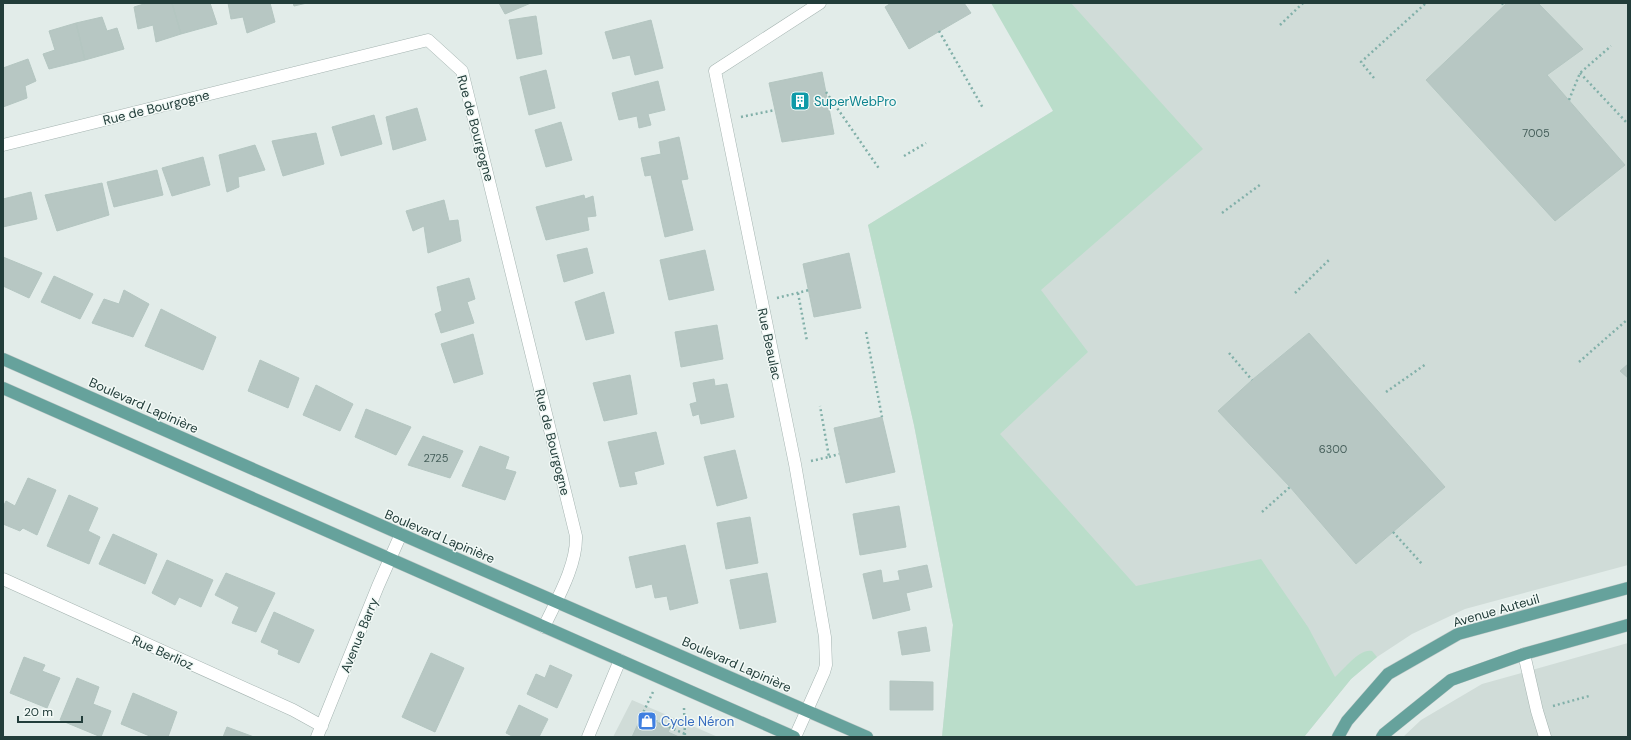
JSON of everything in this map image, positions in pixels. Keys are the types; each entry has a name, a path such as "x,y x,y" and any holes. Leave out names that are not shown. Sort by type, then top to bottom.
{"main road":[{"name":"Boulevard Lapinière","path":"3,359 867,737"},
{"path":"3,388 794,737"},
{"name":"Avenue Auteuil","path":"1338,737 1347,721 1388,674 1458,634 1628,588"},
{"path":"1382,737 1451,680 1524,654 1628,625"}],"street":[{"name":"Rue Beaulac","path":"794,737 808,710 824,672 826,665 826,649 795,464 715,71 820,3"},
{"name":"Rue de Bourgogne","path":"3,145 428,40 462,71 576,536 575,554 544,627"},
{"name":"Avenue Barry","path":"317,737 401,534"},
{"name":"Rue Berlioz","path":"3,579 293,710 322,726"},
{"path":"1524,654 1537,711 1546,737"},
{"path":"588,737 620,660"}],"path":[{"path":"1280,25 1303,3"},
{"path":"1374,78 1361,62 1426,3"},
{"path":"939,31 983,108"},
{"path":"1569,100 1580,73 1612,46"},
{"path":"1580,73 1628,124"},
{"path":"826,92 880,170"},
{"path":"725,121 775,110"},
{"path":"904,156 926,143"},
{"path":"1222,213 1261,184"},
{"path":"1295,293 1330,259"},
{"path":"761,301 809,290"},
{"path":"798,293 807,342"},
{"path":"1579,362 1628,318"},
{"path":"866,332 882,417"},
{"path":"1229,353 1252,380"},
{"path":"1386,392 1426,364"},
{"path":"820,406 829,456"},
{"path":"795,464 840,454"},
{"path":"1262,512 1290,487"},
{"path":"1393,532 1423,565"},
{"path":"653,692 642,715 685,736 684,705"},
{"path":"1537,711 1589,696"}],"shaded area":[{"path":"1067,3 1628,3 1628,565 1465,609 1412,634 1377,657 1351,679 1304,737 942,737 953,625 914,425 868,225 1053,111"},
{"path":"1628,643 1628,737 1403,737 1421,720 1482,684"},
{"path":"632,700 718,737 613,737"}],"green space":[{"path":"991,3 1071,3 1203,149 1041,290 1088,352 1000,434 1136,586 1261,559 1308,627 1335,677 1357,656 1367,651 1372,651 1377,657 1351,679 1304,737 942,737 953,625 914,425 868,225 1053,111"}],"building":[{"path":"147,3 172,3 181,34 156,42 153,25 138,29 134,7"},
{"path":"172,3 210,3 217,24 181,34"},
{"path":"228,3 270,3 275,22 247,33 243,17 231,19"},
{"path":"293,3 307,3 294,6"},
{"path":"499,3 531,3 505,14"},
{"path":"891,3 964,3 971,13 909,49 885,7"},
{"path":"1507,3 1538,3 1583,49 1547,75 1625,165 1555,221 1426,80"},
{"path":"536,16 542,54 517,59 509,20"},
{"path":"102,17 107,31 117,28 124,49 85,60 76,23"},
{"path":"651,20 663,68 635,75 630,55 613,59 605,32"},
{"path":"76,23 85,60 49,69 43,54 55,50 49,31"},
{"path":"28,59 36,81 25,86 27,98 3,107 3,68"},
{"path":"546,70 555,108 529,115 520,77"},
{"name":"SuperWebPro","path":"822,72 834,134 782,142 769,83"},
{"path":"658,81 665,110 648,114 651,125 639,128 637,116 619,120 612,93"},
{"path":"417,108 426,140 393,150 386,117"},
{"path":"374,115 382,144 341,156 332,127"},
{"path":"561,122 572,160 546,167 535,130"},
{"path":"316,133 324,164 283,176 272,141"},
{"path":"679,137 688,179 681,180 693,230 665,237 651,175 645,176 641,158 661,154 659,142"},
{"path":"255,145 265,170 238,177 239,187 227,192 219,155"},
{"path":"203,157 210,185 172,196 162,168"},
{"path":"157,170 163,195 114,207 107,182"},
{"path":"102,183 109,215 57,231 45,195"},
{"path":"31,192 37,219 3,227 3,199"},
{"path":"584,195 585,199 593,196 596,216 587,217 589,230 546,240 536,207"},
{"path":"444,200 449,221 458,220 461,241 428,253 424,226 413,231 406,211"},
{"path":"587,248 593,273 564,282 557,255"},
{"path":"705,250 714,290 669,300 660,260"},
{"path":"849,253 861,308 814,317 803,264"},
{"path":"3,257 42,273 29,298 3,286"},
{"path":"54,276 93,294 80,319 41,302"},
{"path":"469,278 475,299 467,302 474,323 441,333 435,314 442,311 437,287"},
{"path":"124,290 149,304 133,337 92,323 104,299 119,304"},
{"path":"604,292 614,333 586,340 575,302"},
{"path":"161,309 216,337 203,370 145,346"},
{"path":"717,325 723,359 681,367 675,332"},
{"path":"1309,333 1445,487 1356,564 1290,487 1218,411 1252,380"},
{"path":"473,334 483,374 454,383 441,344"},
{"path":"260,360 299,378 288,408 248,391"},
{"path":"1628,364 1628,378 1620,371"},
{"path":"630,375 637,414 604,421 593,383"},
{"path":"714,379 715,386 727,384 734,417 701,424 699,414 693,416 690,404 697,402 693,383"},
{"path":"316,385 353,404 340,431 303,415"},
{"path":"366,409 411,427 396,455 355,437"},
{"path":"882,417 895,472 846,483 834,428"},
{"path":"656,432 664,464 634,472 637,484 620,487 608,442"},
{"path":"423,436 463,451 450,478 408,465"},
{"path":"480,446 509,457 505,469 516,472 505,500 462,486"},
{"path":"735,450 747,498 717,506 704,457"},
{"path":"28,478 56,490 37,535 23,528 20,531 3,524 3,507 6,501 15,506"},
{"path":"69,495 98,508 88,531 100,537 89,564 47,546"},
{"path":"899,506 906,547 860,555 853,514"},
{"path":"750,517 758,563 726,569 717,523"},
{"path":"113,534 157,554 145,584 99,564"},
{"path":"685,545 698,603 670,610 667,596 655,598 652,584 636,588 629,557"},
{"path":"167,560 213,580 201,607 179,597 175,605 152,593"},
{"path":"927,565 932,587 906,593 910,610 873,619 863,574 881,570 883,583 900,580 898,571"},
{"path":"226,573 275,593 256,632 232,623 239,607 215,595"},
{"path":"767,573 776,622 740,629 730,580"},
{"path":"274,612 314,630 299,663 278,654 279,650 261,642"},
{"path":"926,627 930,651 902,655 898,632"},
{"path":"431,653 464,668 435,732 402,717"},
{"path":"24,657 45,665 42,671 60,678 47,708 10,693"},
{"path":"550,665 572,675 557,708 527,694 536,674 545,678"},
{"path":"77,678 99,687 93,704 111,711 101,737 60,720"},
{"path":"890,681 933,682 933,710 890,710"},
{"path":"133,693 177,712 168,737 152,737 121,724"},
{"path":"519,705 548,719 539,737 514,737 506,733"},
{"name":"Cycle Néron","path":"642,715 670,728 668,732 679,737 632,737"},
{"path":"227,727 254,737 223,737"}],"place":[{"name":"SuperWebPro","path":"800,101"},
{"name":"Cycle Néron","path":"647,721"}]}
